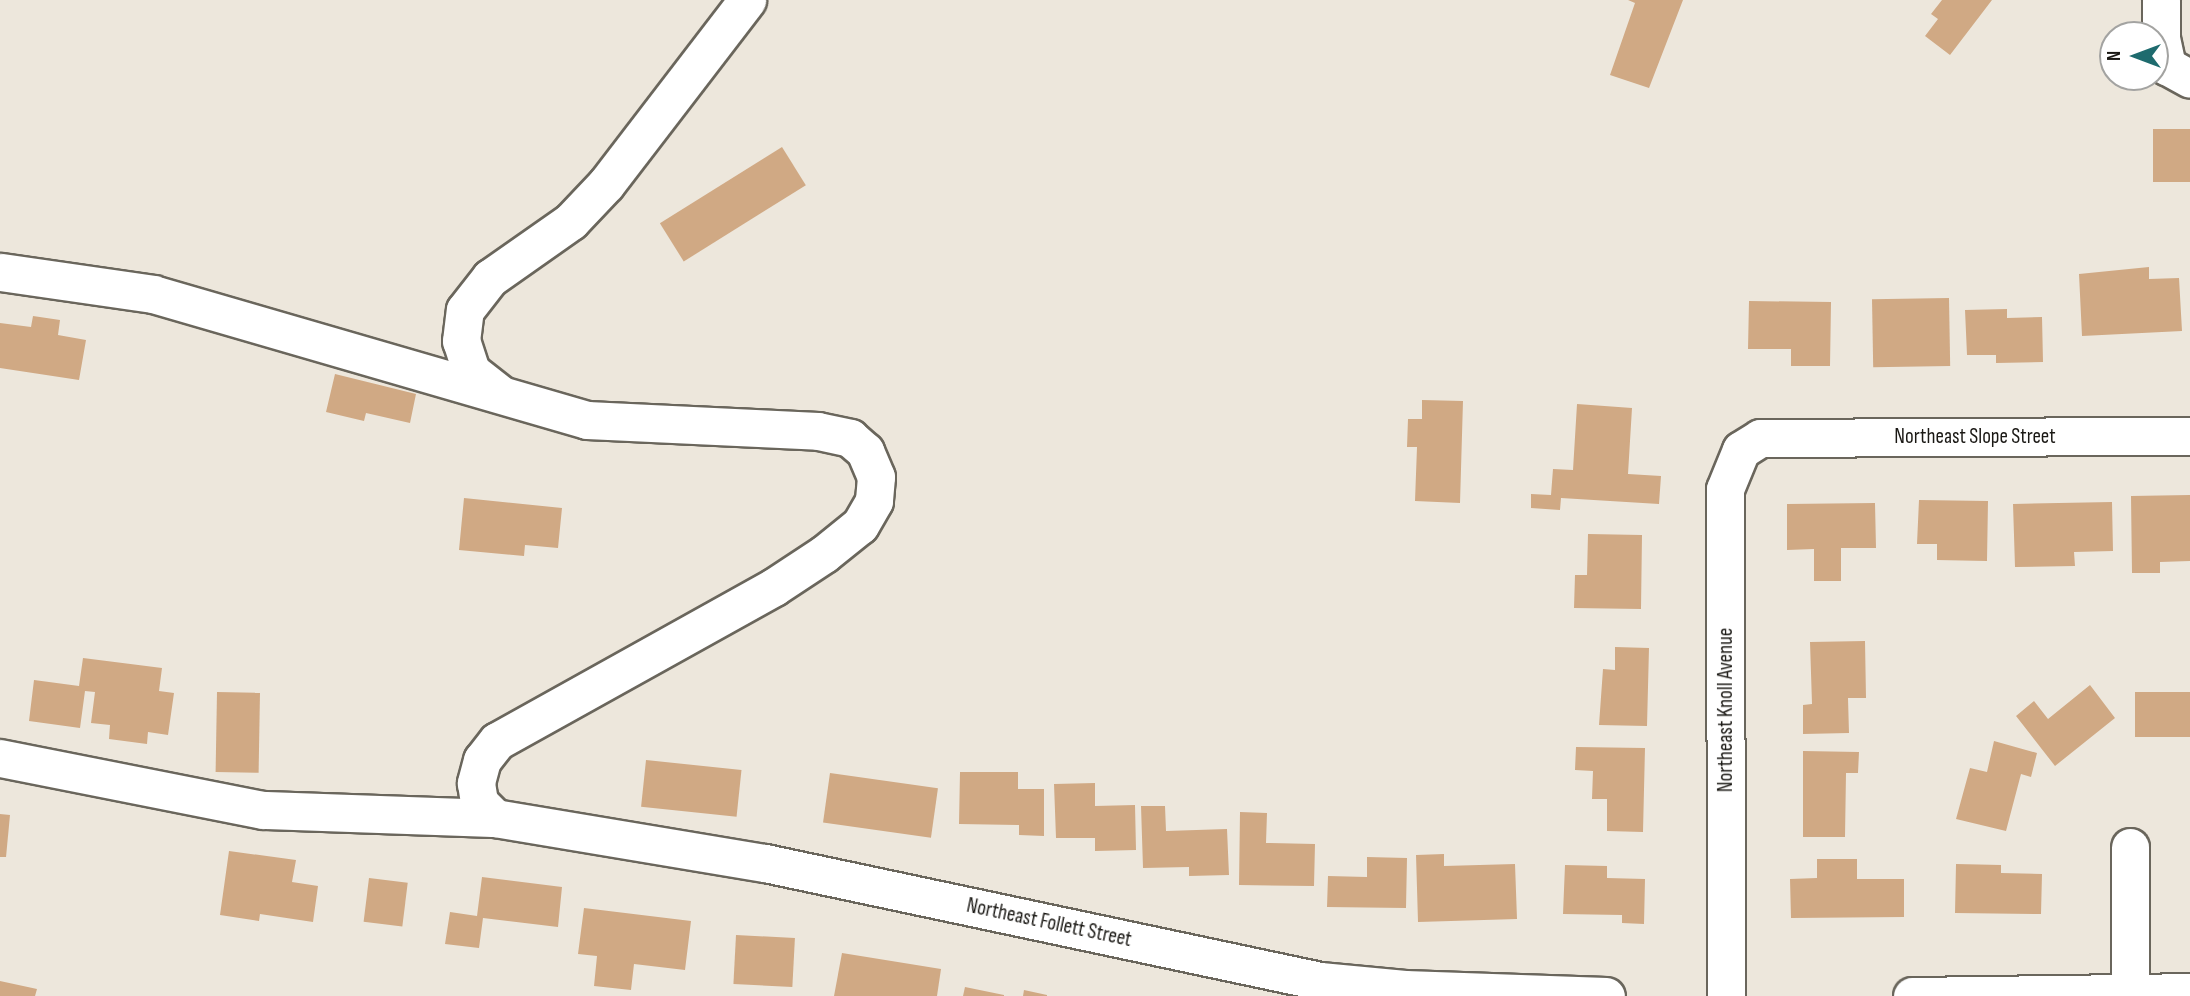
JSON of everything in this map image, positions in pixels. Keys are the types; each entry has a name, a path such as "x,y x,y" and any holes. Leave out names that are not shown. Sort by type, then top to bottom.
{"street":[{"path":"508,400 471,371 461,341 465,310 490,278 571,221 606,184 747,0"},
{"path":"2161,0 2161,38 2167,66 2190,79"},
{"path":"1,272 153,294 431,372 508,400 587,420 818,431 850,438 865,451 876,477 874,501 860,525 824,554 774,587 497,741 482,760 476,783 479,802 495,818"},
{"name":"Northeast Slope Street","path":"1760,438 2190,436"},
{"name":"Northeast Knoll Avenue","path":"1726,996 1726,489 1741,450 1760,438"},
{"name":"Northeast Follett Street","path":"0,758 263,810 495,818 765,863 1320,981 1405,989 1606,996"},
{"path":"2130,847 2130,992"},
{"path":"1912,996 2190,992"}],"building":[{"path":"1628,0 1683,0 1649,88 1610,75 1635,3"},
{"path":"1942,0 1992,0 1950,55 1925,36 1938,19 1931,14"},
{"path":"2153,129 2190,129 2190,182 2153,182"},
{"path":"782,147 806,185 684,261 660,223"},
{"path":"2149,267 2149,279 2179,278 2182,331 2082,336 2079,274"},
{"path":"1949,298 1950,366 1873,367 1872,299"},
{"path":"1749,301 1831,302 1830,366 1791,366 1791,349 1748,349"},
{"path":"2007,309 2007,318 2042,317 2043,362 1996,363 1996,355 1967,355 1965,310"},
{"path":"33,316 60,320 58,335 86,340 79,380 0,368 0,323 31,327"},
{"path":"335,374 416,394 410,423 366,413 364,421 326,412"},
{"path":"1422,400 1463,401 1460,503 1415,501 1417,447 1407,447 1408,419 1422,419"},
{"path":"1577,404 1632,408 1628,474 1661,476 1659,504 1561,498 1560,510 1531,508 1531,494 1551,495 1553,469 1573,470"},
{"path":"2190,495 2190,561 2160,562 2160,573 2132,573 2131,496"},
{"path":"464,498 562,508 558,548 525,545 524,556 459,550"},
{"path":"1919,500 1988,501 1987,561 1937,560 1937,544 1917,544"},
{"path":"2112,502 2113,551 2074,552 2075,566 2015,567 2013,504"},
{"path":"1875,503 1876,548 1841,548 1841,581 1814,581 1814,549 1787,550 1787,504"},
{"path":"1588,534 1642,535 1641,609 1574,608 1575,575 1587,575"},
{"path":"1865,641 1866,698 1848,698 1849,733 1803,734 1803,705 1812,704 1810,642"},
{"path":"1615,647 1649,648 1647,726 1599,725 1603,669 1615,670"},
{"path":"83,658 162,668 159,691 174,693 168,735 148,732 147,744 109,739 110,725 91,723 95,692 85,691 80,728 29,721 34,680 79,686"},
{"path":"2090,685 2115,718 2055,766 2016,716 2034,701 2048,719"},
{"path":"217,692 260,693 259,773 216,772"},
{"path":"2135,692 2190,692 2190,737 2135,737"},
{"path":"1994,741 2037,753 2031,777 2021,774 2006,831 1956,819 1970,768 1987,772"},
{"path":"1576,747 1645,748 1643,832 1607,831 1607,799 1592,799 1593,771 1575,770"},
{"path":"1803,751 1859,752 1858,773 1846,773 1845,837 1803,837"},
{"path":"646,760 741,770 737,817 641,807"},
{"path":"960,772 1018,772 1018,789 1044,789 1044,836 1019,835 1019,825 959,824"},
{"path":"830,773 938,788 931,838 823,823"},
{"path":"1095,783 1095,806 1135,805 1136,850 1095,851 1095,838 1056,838 1054,784"},
{"path":"1141,806 1165,806 1166,831 1227,829 1229,875 1189,876 1189,867 1143,868"},
{"path":"1240,812 1267,813 1266,843 1315,844 1314,886 1239,885"},
{"path":"0,814 10,815 6,857 0,857"},
{"path":"229,851 296,860 292,882 318,886 313,922 260,914 259,921 220,915"},
{"path":"1444,854 1444,866 1515,864 1517,919 1418,922 1416,855"},
{"path":"1367,857 1407,858 1406,908 1327,907 1328,876 1367,877"},
{"path":"1817,859 1857,859 1857,879 1904,879 1904,917 1791,918 1790,879 1817,878"},
{"path":"1956,864 2001,865 2001,873 2042,874 2041,914 1955,913"},
{"path":"1565,865 1607,866 1607,878 1645,879 1644,924 1622,923 1622,915 1563,914"},
{"path":"482,877 562,887 558,927 483,918 479,948 445,944 450,912 477,916"},
{"path":"369,878 408,883 402,926 364,922"},
{"path":"584,908 691,921 685,970 634,964 631,990 594,986 597,956 578,954"},
{"path":"736,935 795,938 792,987 733,984"},
{"path":"842,953 941,969 937,996 834,996"},
{"path":"0,981 37,989 35,996 0,996"},
{"path":"965,987 1004,995 1004,996 963,996"},
{"path":"1024,990 1047,995 1047,996 1023,996"}]}
